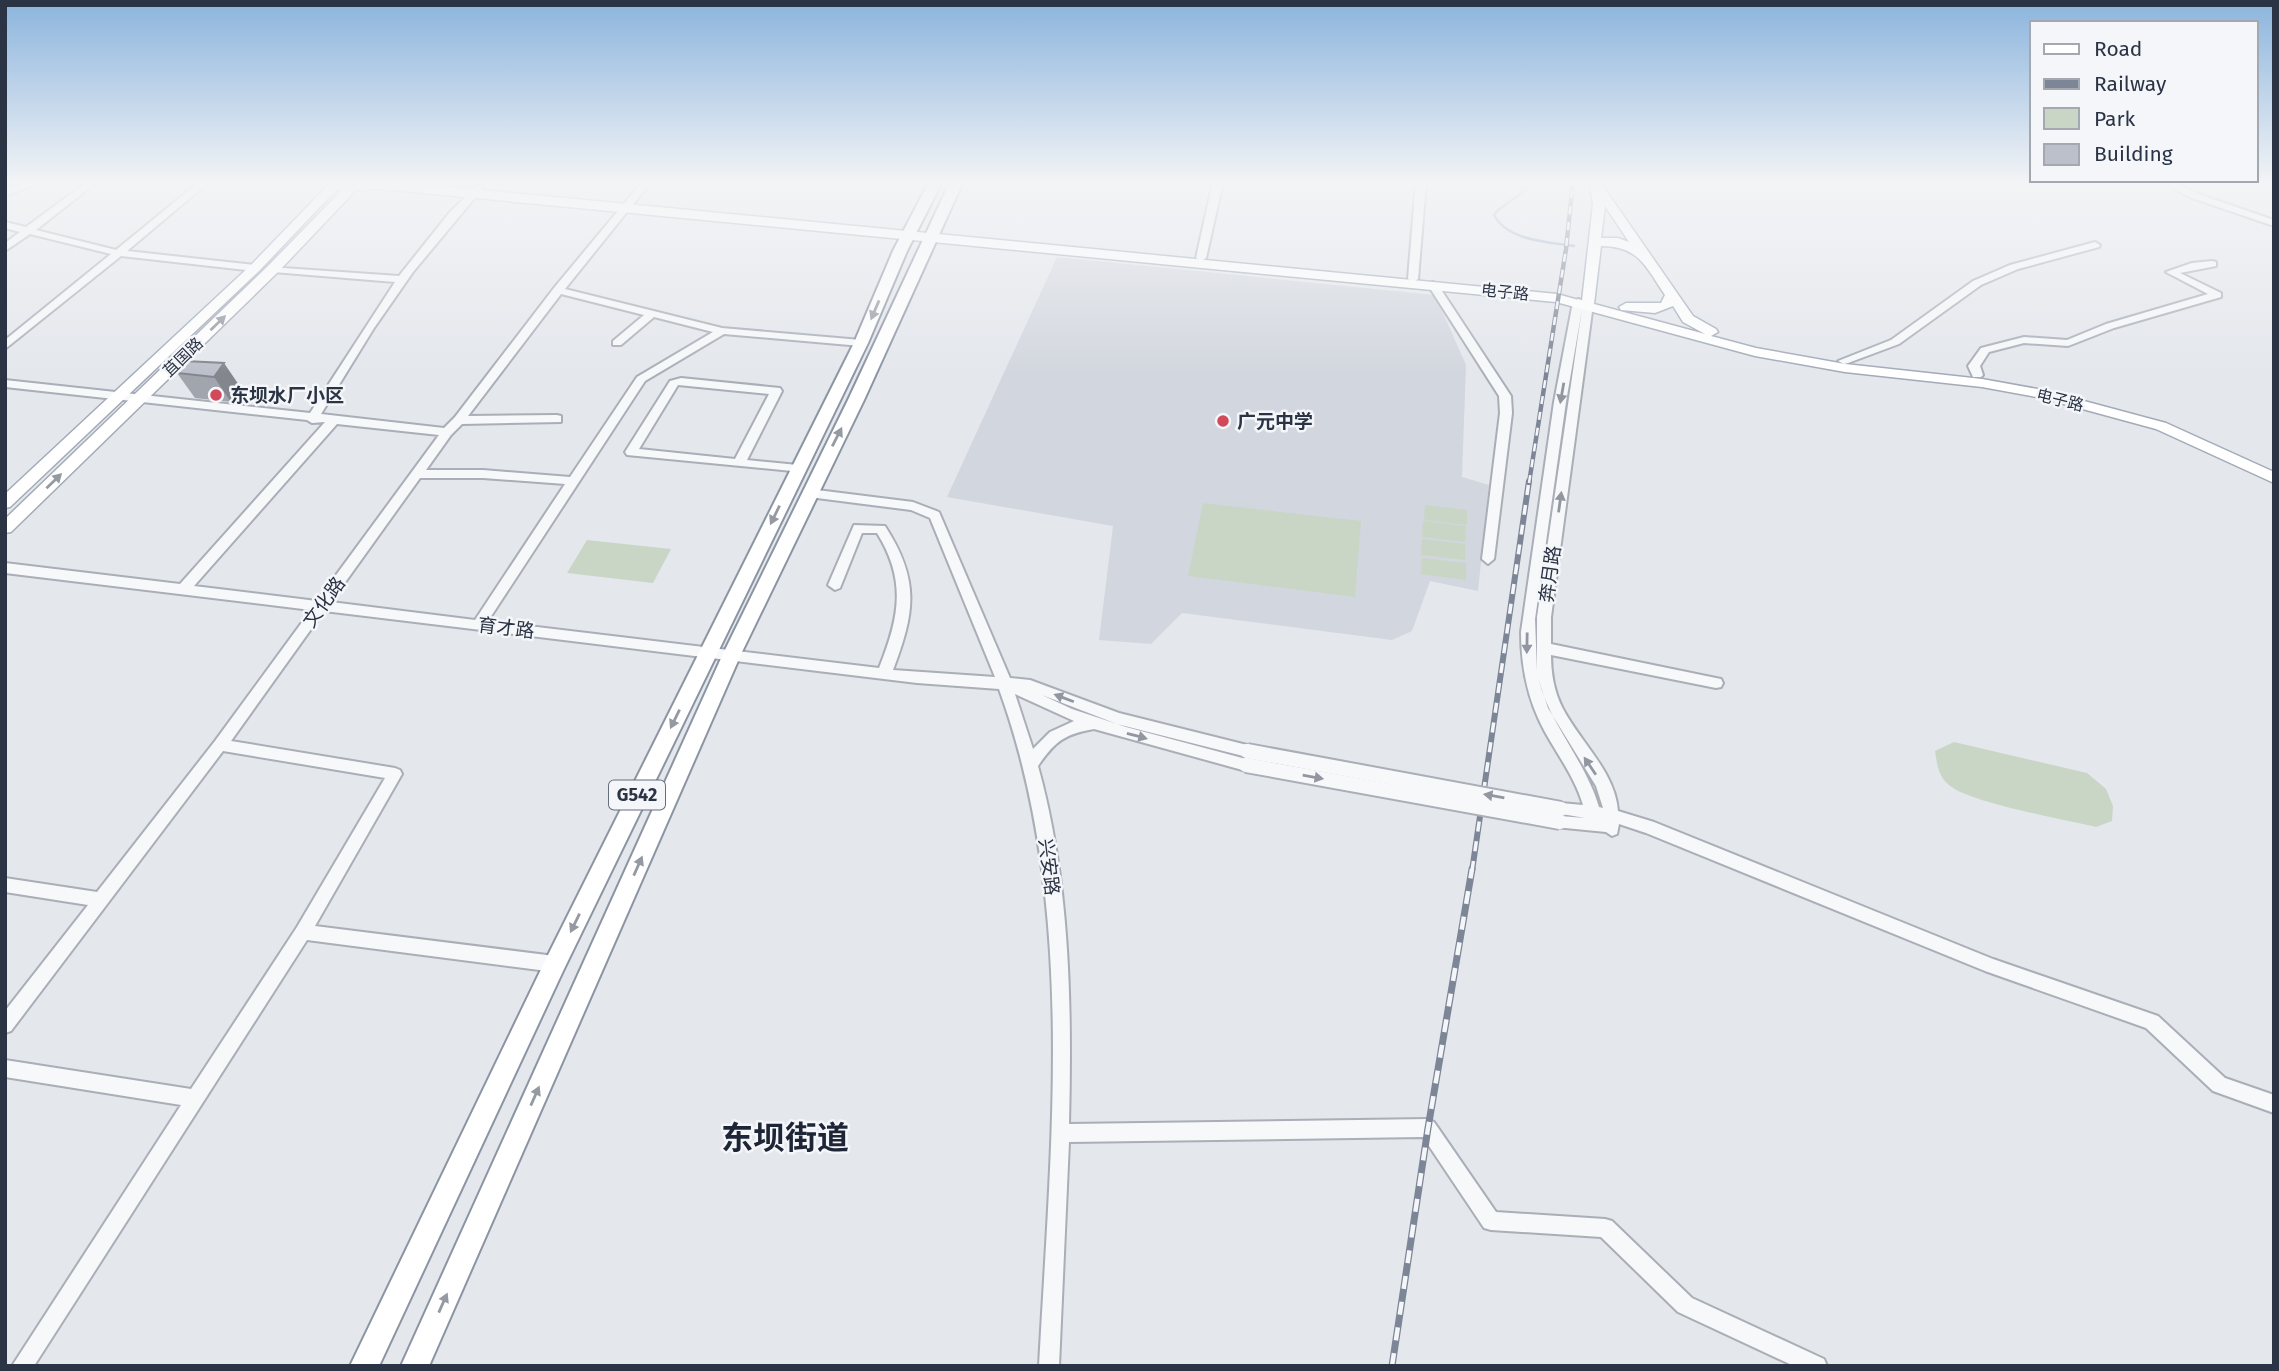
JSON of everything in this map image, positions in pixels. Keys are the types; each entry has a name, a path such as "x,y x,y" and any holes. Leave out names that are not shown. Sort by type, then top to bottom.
{"highway":[{"name":"G542","path":"364,1366 692,682 861,343 903,246"},
{"name":"G542","path":"415,1366 732,654 928,246"}],"main road":[{"name":"苴国路","path":"5,503 278,246"},
{"name":"苴国路","path":"5,528 273,269 292,246"},
{"name":"电子路","path":"1051,246 1586,299"},
{"name":"电子路","path":"1068,246 1558,293 1586,299 1755,352 1845,368 1982,383 2043,394 2161,426 2274,478"},
{"path":"1593,246 1586,299 1625,307 1656,309 1666,306 1671,295"},
{"path":"1628,246 1642,252"},
{"name":"电子路","path":"1638,246 1688,319 1703,330 1759,346 1844,361 1977,375 2042,387 2164,419 2274,470"},
{"path":"727,611 751,614"},
{"path":"692,682 718,686"}],"street":[{"path":"90,246 118,253 255,268"},
{"path":"5,346 127,246"},
{"path":"312,419 368,324 429,246"},
{"name":"文化路","path":"5,1025 220,745 447,432 594,246"},
{"path":"1202,258 1205,246"},
{"path":"1413,279 1416,246"},
{"path":"1844,361 1895,342 1977,283 2014,267 2091,246"},
{"path":"1977,375 1974,366 1985,350 2024,340 2068,343 2110,326 2217,295 2171,272 2192,265 2213,264"},
{"path":"273,269 402,279"},
{"path":"1433,285 1505,396 1506,413 1488,559"},
{"path":"558,290 722,331 861,343"},
{"path":"1586,299 1556,429 1528,619 1527,651 1529,674 1543,716 1587,786 1594,819"},
{"name":"奔月路","path":"1586,299 1544,617 1544,674 1555,709 1603,784 1610,805 1611,822"},
{"path":"617,343 652,313"},
{"path":"479,625 640,379 722,331"},
{"path":"739,463 776,391 681,381 674,383 631,452 739,463 798,469"},
{"path":"5,383 139,400 447,432"},
{"path":"459,420 557,419"},
{"path":"183,590 333,421"},
{"path":"416,474 483,474 574,481"},
{"name":"兴安路","path":"810,493 913,506 935,515 1006,683 1029,767 1041,813 1049,862 1062,986 1049,1366"},
{"path":"835,585 858,527 880,529 899,564 905,597 902,630 884,674"},
{"name":"育才路","path":"5,568 884,674 1030,685 1117,718 1247,758"},
{"path":"1543,649 1716,683"},
{"path":"1006,683 1041,704 1094,723 1247,758 1561,815 1649,827 1990,966 2152,1022 2219,1085 2274,1104"},
{"path":"1029,767 1051,736 1066,729 1094,723"},
{"path":"22,1366 303,932 395,774 220,745"},
{"path":"5,885 100,900"},
{"path":"303,932 555,964"},
{"path":"5,1068 195,1098"},
{"path":"1059,1133 1428,1128 1491,1221 1605,1228 1685,1305 1817,1366"}],"shaded area":[{"name":"广元中学","path":"1057,257 1435,295 1466,365 1462,477 1489,485 1478,591 1430,581 1412,631 1392,640 1182,613 1151,644 1099,640 1113,526 947,497"}],"green space":[{"path":"1203,503 1361,521 1355,597 1188,576"},
{"path":"1425,505 1467,510 1467,525 1424,520"},
{"path":"1423,521 1466,526 1465,542 1422,537"},
{"path":"1422,539 1465,544 1465,560 1421,555"},
{"path":"587,540 671,549 653,583 567,573"},
{"path":"1422,558 1466,563 1466,580 1421,574"},
{"path":"1954,742 2087,773 2106,789 2113,806 2112,821 2096,827 1996,804 1959,791 1942,778 1935,751"}],"building":[{"path":"185,361 224,363 214,377 177,373"}],"railway":[{"path":"1529,483 1566,246"},
{"path":"1472,871 1529,481"},
{"path":"1392,1366 1428,1128 1472,869"}],"place":[{"name":"东坝水厂小区","path":"216,395"},
{"name":"广元中学","path":"1223,421"}],"district":[{"name":"东坝街道","path":"785,1138"}]}
